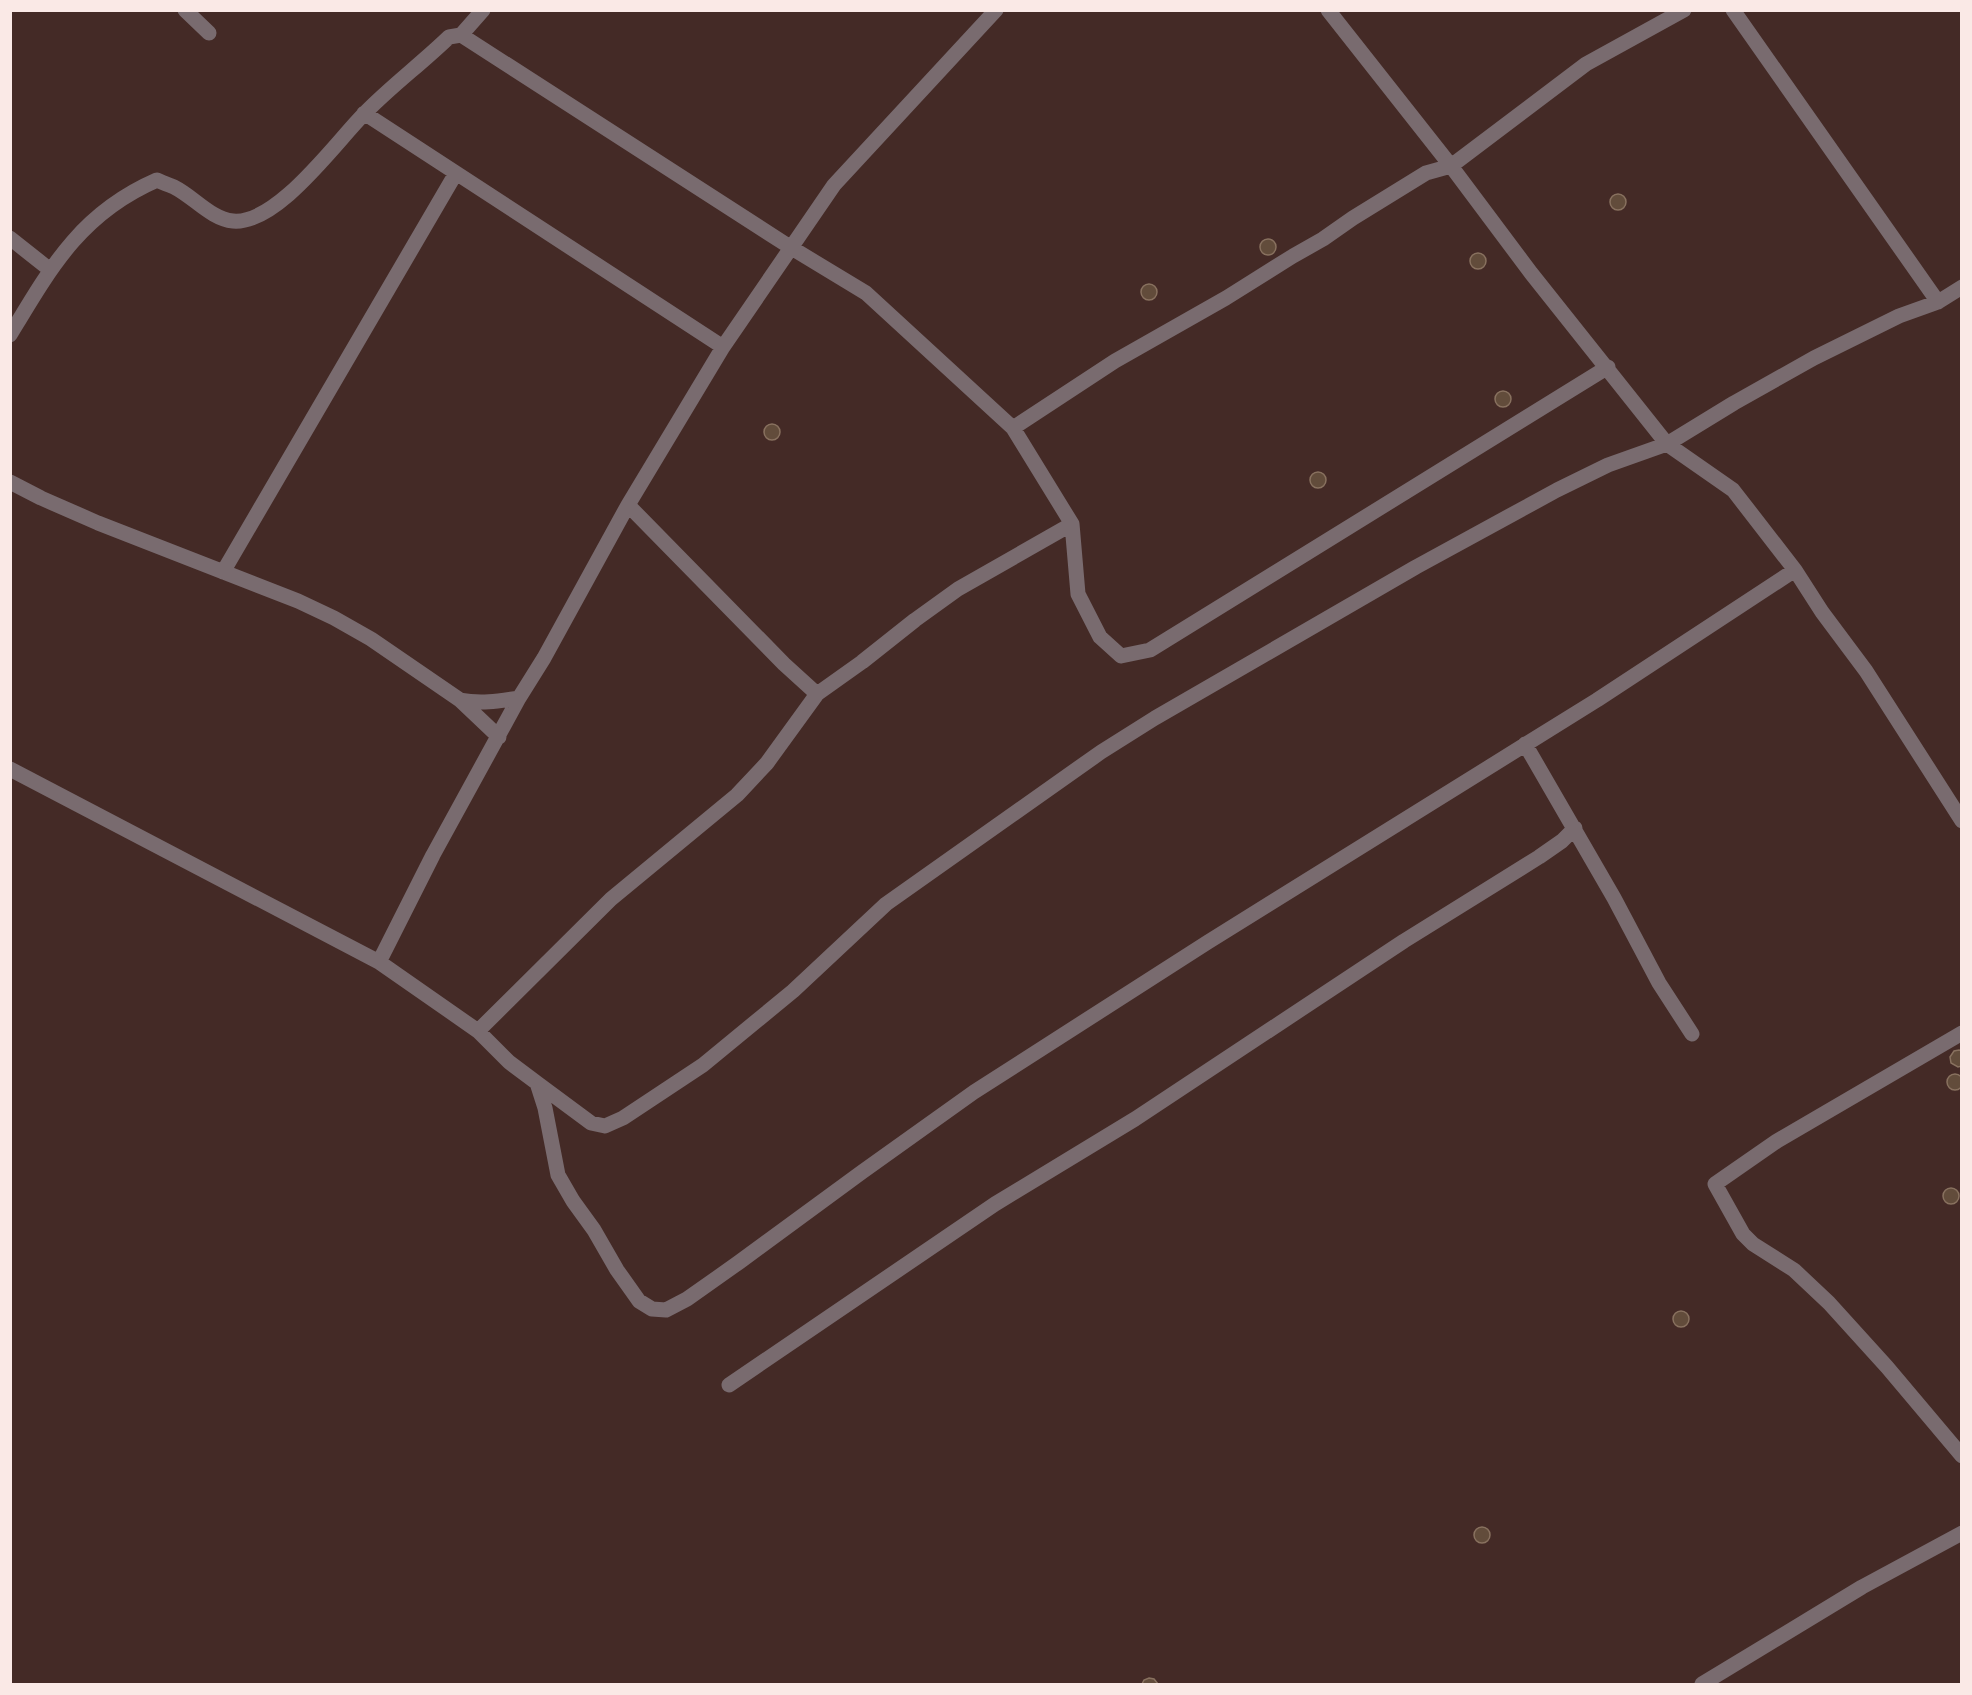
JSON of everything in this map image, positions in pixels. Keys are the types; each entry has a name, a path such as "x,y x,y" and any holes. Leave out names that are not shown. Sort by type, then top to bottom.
{"street":[{"path":"185,10 208,33"},
{"path":"10,335 50,269 76,237 115,202 157,180 175,188 218,217 234,221 249,219 289,195 364,113 449,37 461,35 483,10"},
{"path":"379,962 433,855 519,698 544,658 628,505 723,347 834,185 996,10"},
{"path":"1013,428 1115,361 1226,298 1426,173 1451,166 1586,64 1684,10"},
{"path":"1733,10 1938,302"},
{"path":"1328,11 1667,444 1733,490 1795,570 1822,612 1866,671 1962,821"},
{"path":"461,35 790,248 866,293 1013,428 1072,525 1078,594 1100,637 1121,656 1150,650 1608,367"},
{"path":"364,113 723,347"},
{"path":"223,572 456,173"},
{"path":"10,238 50,269"},
{"path":"10,770 379,962 478,1031 508,1062 591,1123 605,1126 623,1118 703,1065 793,991 886,904 1101,752 1155,718 1557,490 1608,465 1667,444 1814,358 1899,316 1938,302 1962,287"},
{"path":"10,482 40,498 98,523 298,601 334,618 371,639 460,699 499,737"},
{"path":"628,505 784,664 817,694"},
{"path":"478,1031 611,899 736,795 767,764 817,694 958,589 1072,525"},
{"path":"537,1083 545,1108 558,1175 617,1270 639,1300 652,1309 666,1310 687,1299 975,1092 1208,942 1598,700 1795,570"},
{"path":"460,699 476,703 519,698"},
{"path":"1525,744 1575,828 1659,983 1692,1034"},
{"path":"729,1385 996,1204 1136,1119 1404,941 1562,842 1575,828"},
{"path":"1962,1033 1777,1141 1715,1184 1743,1234 1753,1244 1794,1270 1829,1303 1962,1456"},
{"path":"1702,1684 1862,1587 1962,1533"}],"building":[{"path":"1618,194 1624,196 1626,202 1624,208 1618,210 1612,208 1610,202 1612,196"},
{"path":"1268,239 1274,241 1276,247 1274,253 1268,255 1262,253 1260,247 1262,241"},
{"path":"1478,253 1484,255 1486,261 1484,267 1478,269 1472,267 1470,261 1472,255"},
{"path":"1149,284 1155,286 1157,292 1155,298 1149,300 1143,298 1141,292 1143,286"},
{"path":"1503,391 1509,393 1511,399 1509,405 1503,407 1497,405 1495,399 1497,393"},
{"path":"772,424 778,426 780,432 778,438 772,440 766,438 764,432 766,426"},
{"path":"1318,472 1324,474 1326,480 1324,486 1318,488 1312,486 1310,480 1312,474"},
{"path":"1954,1051 1962,1051 1962,1066 1958,1067 1951,1063 1950,1057"},
{"path":"1955,1074 1961,1076 1963,1082 1961,1088 1955,1090 1949,1088 1947,1082 1949,1076"},
{"path":"1951,1188 1957,1190 1959,1196 1957,1202 1951,1204 1945,1202 1943,1196 1945,1190"},
{"path":"1681,1311 1687,1313 1689,1319 1687,1325 1681,1327 1675,1325 1673,1319 1675,1313"},
{"path":"1482,1527 1488,1529 1490,1535 1488,1541 1482,1543 1476,1541 1474,1535 1476,1529"},
{"path":"1149,1678 1154,1679 1158,1684 1142,1684"}]}
